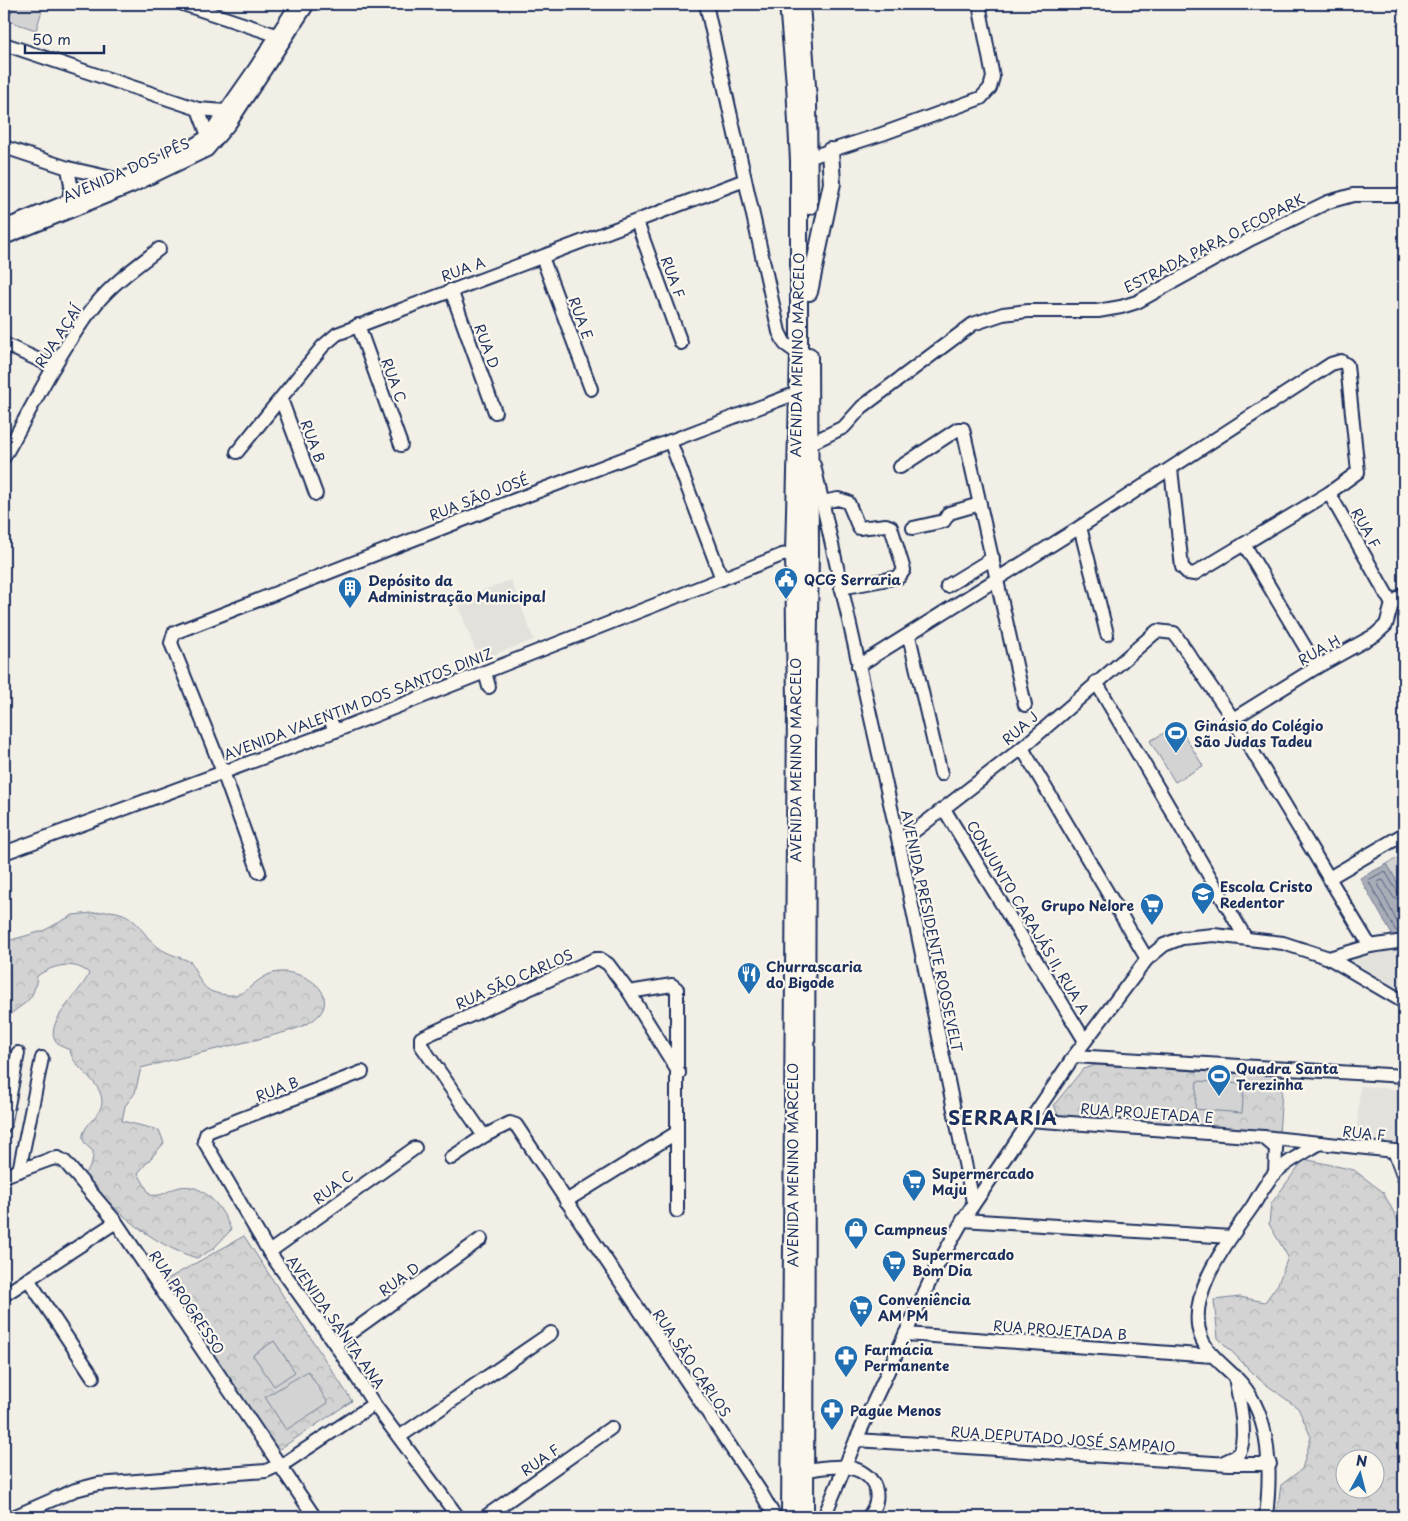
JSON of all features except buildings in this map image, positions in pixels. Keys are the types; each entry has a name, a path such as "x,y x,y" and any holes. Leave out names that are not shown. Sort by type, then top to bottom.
{"main road":[{"name":"AVENIDA MENINO MARCELO","path":"788,4 804,159 809,292 809,451 802,552 796,704 797,1471 790,1517"},
{"name":"AVENIDA MENINO MARCELO","path":"801,4 806,48 797,392 802,552"},
{"path":"809,292 832,183 830,151"},
{"name":"AVENIDA MENINO MARCELO","path":"797,1471 805,1517"}],"street":[{"path":"183,4 276,35"},
{"name":"AVENIDA DOS IPÊS","path":"4,238 184,150 208,136 297,4"},
{"name":"AVENIDA DOS IPÊS","path":"4,227 132,186 207,150 230,124 308,4"},
{"path":"706,4 779,332 785,344 798,354"},
{"path":"804,159 830,151 883,129 981,98 987,93 993,78 979,4"},
{"path":"4,44 198,109 225,111"},
{"path":"198,109 208,136"},
{"path":"4,146 68,168 120,180 132,186"},
{"path":"68,168 71,185 68,208"},
{"name":"RUA A","path":"237,452 323,346 337,334 745,180"},
{"name":"ESTRADA PARA O ECOPARK","path":"809,451 844,428 862,407 973,324 1003,314 1028,311 1098,311 1121,308 1137,302 1251,239 1328,202 1353,195 1404,195"},
{"name":"RUA F","path":"637,222 681,343"},
{"name":"RUA AÇAÍ","path":"4,457 54,367 96,304 114,285 159,249"},
{"name":"RUA E","path":"542,256 591,389"},
{"name":"RUA D","path":"451,290 495,412"},
{"name":"RUA C","path":"358,325 401,445"},
{"path":"4,344 54,367"},
{"path":"858,666 909,636 1323,370 1341,361 1344,362 1349,370 1358,472 1352,478 1194,574 1188,574 1182,567 1171,469"},
{"name":"RUA SÃO JOSÉ","path":"223,772 171,643 174,633 797,392"},
{"name":"RUA B","path":"281,399 316,494"},
{"path":"900,467 958,429 963,429 1025,705"},
{"path":"670,441 722,578"},
{"name":"AVENIDA PRESIDENTE ROOSEVELT","path":"809,451 815,466 858,666 899,843 973,1202"},
{"name":"RUA F","path":"1329,492 1392,604"},
{"path":"822,502 838,499 848,502 858,528 886,525 891,527 904,570 899,577 841,588"},
{"path":"913,528 944,521 949,513 980,504"},
{"path":"1080,527 1107,634"},
{"path":"1244,544 1317,667"},
{"name":"AVENIDA VALENTIM DOS SANTOS DINIZ","path":"4,853 223,772 333,725 485,672 722,578 802,552"},
{"path":"948,586 993,558"},
{"name":"RUA H","path":"1233,719 1382,629 1389,618 1392,604 1404,594"},
{"name":"RUA J","path":"899,843 1022,748 1157,631 1174,633 1233,719"},
{"path":"909,636 941,774"},
{"path":"485,672 489,687"},
{"path":"1096,682 1245,937"},
{"path":"1233,719 1370,946"},
{"path":"1022,748 1147,959"},
{"path":"223,772 259,872"},
{"name":"CONJUNTO CARAJÁS II, RUA A","path":"944,809 1085,1041"},
{"path":"1329,878 1404,834"},
{"path":"824,1517 856,1440 937,1266 973,1202 1074,1056 1147,959 1164,945 1182,938 1214,935 1245,937 1283,943 1329,958 1404,1002"},
{"path":"1329,958 1370,946 1404,941"},
{"name":"RUA SÃO CARLOS","path":"679,1072 629,992 608,964 600,959 594,959 422,1038 421,1045 484,1136 512,1122 760,1491 775,1517"},
{"path":"629,992 676,986 679,1072 676,1133 677,1211"},
{"path":"4,1126 18,1053"},
{"path":"1074,1056 1404,1076"},
{"path":"19,1171 42,1058"},
{"name":"RUA B","path":"204,1136 207,1132 362,1072"},
{"name":"RUA PROJETADA E","path":"1029,1120 1320,1143"},
{"path":"566,1201 676,1133"},
{"name":"AVENIDA SANTA ANA","path":"204,1136 204,1141 269,1252 335,1344 374,1404 458,1517"},
{"path":"451,1158 484,1136"},
{"path":"1263,1137 1276,1148 1276,1173"},
{"path":"1266,1517 1270,1464 1261,1424 1245,1388 1213,1356 1197,1324 1198,1305 1203,1287 1231,1237 1276,1173 1320,1143"},
{"name":"RUA F","path":"1320,1143 1399,1152"},
{"name":"RUA C","path":"269,1252 415,1148"},
{"path":"1399,1152 1404,1178"},
{"name":"RUA PROGRESSO","path":"4,1176 52,1159 61,1159 116,1222 314,1516"},
{"path":"963,1220 1231,1237"},
{"path":"4,1295 116,1222"},
{"name":"RUA D","path":"335,1344 481,1239"},
{"path":"28,1279 93,1377"},
{"path":"400,1438 552,1333"},
{"name":"RUA PROJETADA B","path":"905,1334 1213,1356"},
{"path":"1220,1464 1237,1456 1242,1445 1242,1428 1235,1376"},
{"path":"13,1517 75,1490 98,1484 250,1474 266,1471 279,1466 374,1404"},
{"name":"RUA F","path":"485,1517 611,1428"},
{"name":"RUA DEPUTADO JOSÉ SAMPAIO","path":"856,1440 1220,1464 1270,1464"},
{"path":"797,1471 844,1467 863,1474 876,1488 875,1508 868,1517"}],"shaded area":[{"path":"511,580 534,640 479,660 456,600"},
{"path":"1404,949 1404,994 1352,960 1354,955"},
{"path":"1360,1086 1404,1090 1404,1144 1356,1140"}],"green space":[{"path":"14,4 44,4 36,30 8,21"},
{"name":"Ginásio do Colégio São Judas Tadeu","path":"1178,725 1203,766 1175,782 1150,741"},
{"path":"1404,854 1404,894 1387,864"},
{"path":"110,911 132,919 151,941 169,954 191,962 203,985 211,991 235,995 270,974 285,972 294,973 310,980 324,997 324,1006 320,1014 313,1020 294,1029 141,1068 135,1093 125,1106 122,1121 159,1130 164,1143 138,1173 150,1195 162,1194 180,1187 197,1189 205,1193 218,1206 231,1230 213,1249 197,1258 180,1252 149,1235 121,1213 82,1176 91,1165 93,1155 93,1151 83,1138 84,1132 100,1109 102,1102 101,1094 93,1081 76,1063 70,1050 58,1043 53,1035 60,1014 89,973 70,965 56,967 43,972 37,976 30,998 4,1020 4,942 43,931 73,915"},
{"path":"1096,1065 1283,1076 1279,1135 1059,1117 1054,1105 1083,1069"},
{"name":"Quadra Santa Terezinha","path":"1197,1081 1244,1084 1242,1113 1195,1109"},
{"path":"1304,1159 1354,1170 1383,1192 1404,1232 1404,1517 1276,1517 1281,1485 1302,1469 1311,1437 1298,1408 1260,1380 1218,1338 1214,1300 1240,1297 1265,1302 1278,1284 1288,1257 1269,1224 1271,1204"},
{"path":"244,1236 352,1401 272,1454 155,1286"},
{"path":"274,1341 295,1372 274,1386 253,1355"},
{"path":"308,1371 328,1403 286,1430 265,1397"}],"water":[{"path":"1387,864 1404,894 1404,935 1395,940 1360,878"}],"place":[{"name":"QCG Serraria","path":"786,600"},
{"name":"Depósito da Administração Municipal","path":"350,609"},
{"name":"Ginásio do Colégio São Judas Tadeu","path":"1176,754"},
{"name":"Escola Cristo Redentor","path":"1203,915"},
{"name":"Grupo Nelore","path":"1152,926"},
{"name":"Churrascaria do Bigode","path":"749,995"},
{"name":"Quadra Santa Terezinha","path":"1219,1097"},
{"name":"Supermercado Maju","path":"914,1202"},
{"name":"Campneus","path":"856,1250"},
{"name":"Supermercado Bom Dia","path":"894,1283"},
{"name":"Conveniência AM PM","path":"861,1328"},
{"name":"Farmácia Permanente","path":"846,1378"},
{"name":"Pague Menos","path":"832,1431"}],"district":[{"name":"SERRARIA","path":"1003,1117"}]}
